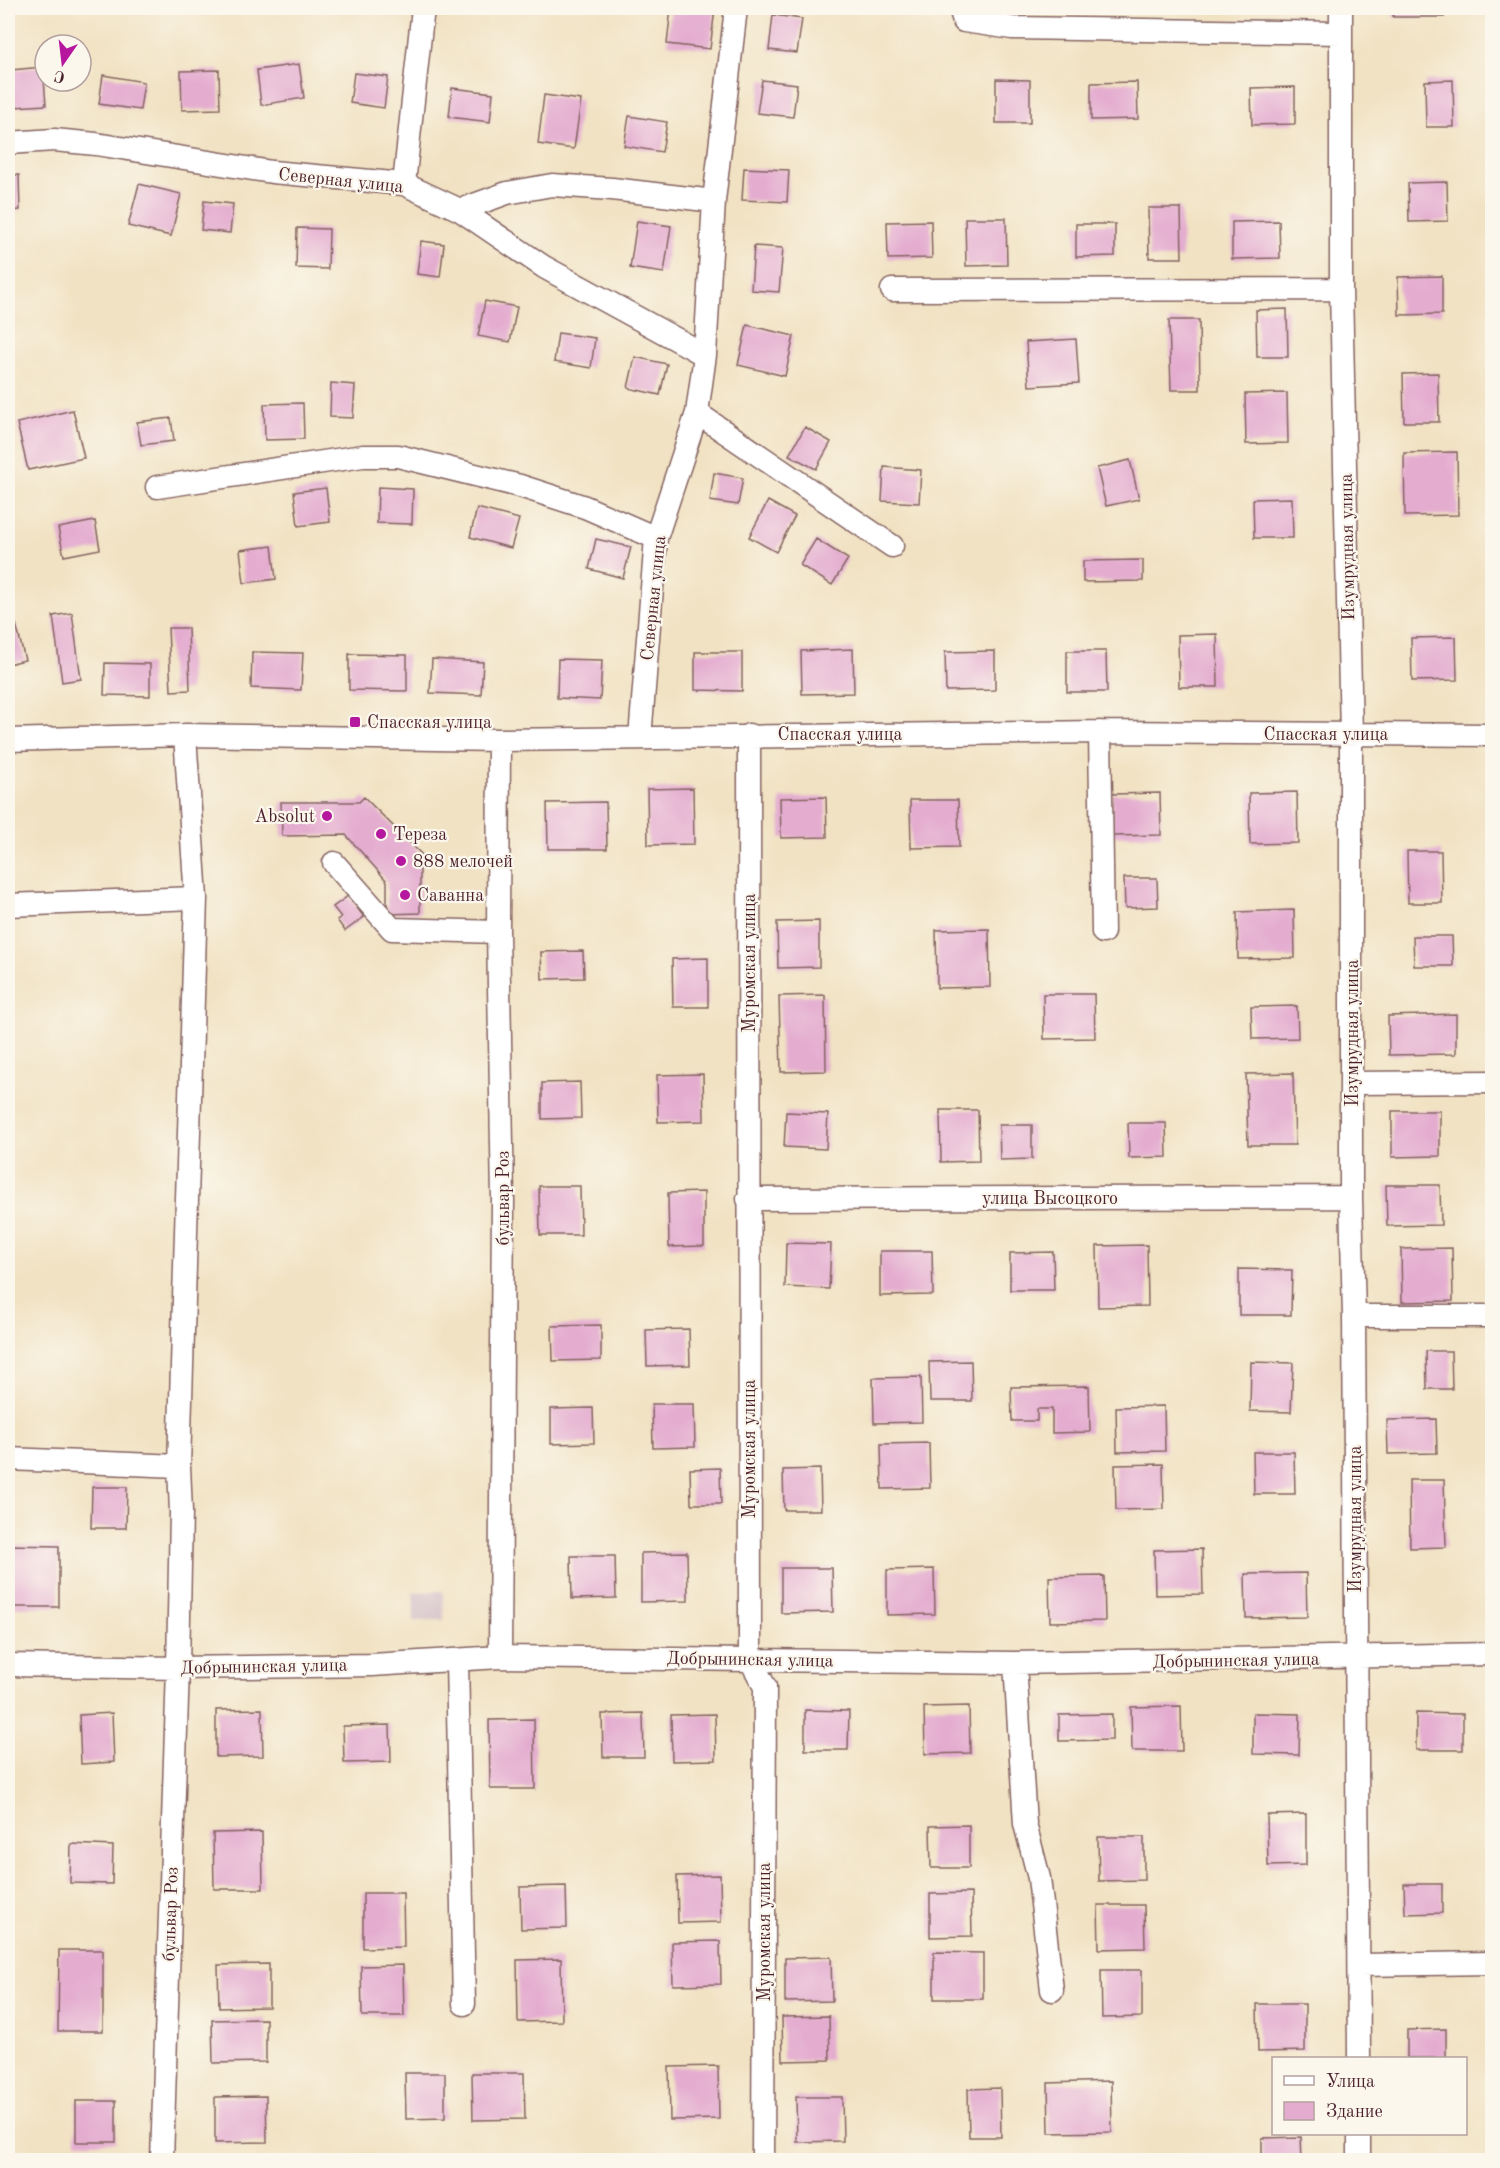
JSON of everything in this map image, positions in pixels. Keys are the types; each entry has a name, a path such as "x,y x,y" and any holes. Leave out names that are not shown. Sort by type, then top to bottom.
{"street":[{"path":"404,184 423,8"},
{"name":"Северная улица","path":"640,738 656,538 697,413 705,355 714,201 736,8"},
{"path":"960,8 964,21 1012,28 1341,33"},
{"name":"Изумрудная улица","path":"1341,8 1341,290 1351,735 1351,1197 1354,1316 1359,2057"},
{"name":"Северная улица","path":"8,143 64,141 146,150 272,172 404,184 460,210 544,267 705,355"},
{"path":"460,210 507,193 552,185 612,189 714,201"},
{"path":"892,290 1341,290"},
{"path":"697,413 892,546"},
{"path":"157,487 363,456 398,456 520,486 585,507 656,538"},
{"path":"1100,732 1103,932"},
{"name":"Спасская улица","path":"8,740 185,735 499,740 1100,732 1492,735"},
{"name":"бульвар Роз","path":"162,2160 178,1668 181,1512 179,1466 196,898 185,735"},
{"name":"Муромская улица","path":"749,735 750,1659 765,1687 763,2160"},
{"name":"бульвар Роз","path":"499,740 498,932 503,1199 500,1657"},
{"path":"334,863 392,929 498,932"},
{"path":"8,905 196,898"},
{"path":"1352,1083 1492,1082"},
{"name":"улица Высоцкого","path":"748,1199 1351,1197"},
{"path":"1354,1316 1492,1316"},
{"path":"8,1459 179,1466"},
{"name":"Добрынинская улица","path":"8,1665 178,1668 372,1665 500,1657 1016,1663 1492,1654"},
{"path":"457,1660 464,2004"},
{"path":"1016,1663 1025,1824 1039,1878 1052,1990"},
{"path":"1359,1965 1492,1963"},
{"path":"1359,2135 1359,2160"}],"shaded area":[{"path":"443,1591 444,1620 414,1621 413,1592"}],"building":[{"path":"104,8 121,8 120,11"},
{"path":"671,8 715,9 710,49 667,44"},
{"path":"1393,8 1444,8 1444,17 1393,17"},
{"path":"773,15 802,19 797,53 769,50"},
{"path":"299,64 304,98 261,105 257,70"},
{"path":"33,68 33,93 45,93 46,105 15,107 11,70"},
{"path":"219,70 220,109 182,110 181,71"},
{"path":"354,73 388,77 384,108 350,103"},
{"path":"103,75 144,82 140,110 99,104"},
{"path":"996,79 1030,80 1030,123 996,123"},
{"path":"762,80 797,84 793,117 757,113"},
{"path":"1453,80 1454,127 1426,127 1425,81"},
{"path":"1137,82 1138,119 1091,120 1091,83"},
{"path":"1295,87 1295,124 1252,125 1251,88"},
{"path":"452,88 493,93 490,122 449,117"},
{"path":"544,95 581,100 574,149 538,144"},
{"path":"629,116 667,122 662,152 624,146"},
{"path":"744,168 789,170 787,202 742,200"},
{"path":"8,175 19,175 20,210 8,211"},
{"path":"1447,182 1448,221 1409,222 1408,183"},
{"path":"139,184 181,194 171,236 128,226"},
{"path":"204,201 233,204 230,233 201,230"},
{"path":"1148,208 1181,208 1182,258 1149,258"},
{"path":"965,218 1006,218 1007,265 966,266"},
{"path":"637,221 671,226 664,273 630,268"},
{"path":"931,221 932,258 888,259 887,222"},
{"path":"1279,221 1280,258 1232,259 1232,222"},
{"path":"1076,224 1115,224 1115,256 1076,257"},
{"path":"297,228 329,229 328,269 296,268"},
{"path":"421,241 444,244 440,277 417,274"},
{"path":"754,246 783,248 779,292 751,290"},
{"path":"1442,276 1442,314 1399,315 1398,277"},
{"path":"485,301 517,307 510,342 478,336"},
{"path":"1287,309 1288,357 1257,357 1256,310"},
{"path":"1169,320 1199,320 1200,390 1171,390"},
{"path":"747,325 794,336 785,376 738,365"},
{"path":"558,333 595,338 591,368 554,362"},
{"path":"1076,339 1079,383 1029,386 1026,342"},
{"path":"635,357 667,364 660,395 628,388"},
{"path":"1438,373 1439,422 1404,422 1403,374"},
{"path":"331,383 355,385 353,418 330,417"},
{"path":"1287,393 1288,443 1246,444 1245,394"},
{"path":"303,403 304,439 265,440 264,404"},
{"path":"73,410 84,458 28,470 17,423"},
{"path":"171,418 174,441 141,445 137,422"},
{"path":"805,427 831,442 816,469 789,455"},
{"path":"1457,452 1458,515 1405,516 1404,453"},
{"path":"1130,460 1139,499 1106,506 1097,468"},
{"path":"884,467 921,470 919,503 882,501"},
{"path":"714,473 743,478 738,505 710,501"},
{"path":"378,487 413,489 412,524 377,523"},
{"path":"326,488 330,522 298,526 294,492"},
{"path":"1292,498 1293,538 1254,538 1253,499"},
{"path":"768,501 795,516 776,552 749,537"},
{"path":"477,508 519,519 511,548 470,537"},
{"path":"95,521 100,549 64,556 58,528"},
{"path":"596,539 631,547 623,578 589,569"},
{"path":"816,539 848,559 832,585 800,565"},
{"path":"272,546 276,579 244,583 240,550"},
{"path":"1143,560 1143,581 1083,582 1083,561"},
{"path":"72,613 81,679 62,682 53,616"},
{"path":"16,624 25,660 8,664 8,626"},
{"path":"168,628 188,628 190,690 171,691"},
{"path":"1217,634 1218,687 1179,687 1178,635"},
{"path":"1456,637 1457,680 1412,681 1411,638"},
{"path":"853,649 854,693 802,694 801,651"},
{"path":"995,651 995,690 946,691 945,652"},
{"path":"1067,651 1106,651 1107,692 1067,692"},
{"path":"252,652 303,653 301,690 251,688"},
{"path":"695,652 742,652 742,691 695,690"},
{"path":"349,654 407,655 407,691 349,690"},
{"path":"432,659 483,662 481,695 430,693"},
{"path":"558,659 602,660 600,700 557,698"},
{"path":"105,663 150,664 150,696 104,695"},
{"path":"693,788 694,844 648,845 647,789"},
{"path":"1297,792 1298,843 1250,844 1249,793"},
{"path":"1160,793 1161,835 1113,836 1112,794"},
{"path":"364,797 427,860 420,865 420,913 387,914 387,881 346,835 282,836 281,802 359,802"},
{"path":"826,797 827,837 781,838 780,798"},
{"path":"910,800 958,800 959,847 911,848"},
{"path":"606,802 607,849 548,849 547,803"},
{"path":"1407,851 1441,851 1442,903 1408,903"},
{"path":"1124,878 1157,878 1158,907 1125,908"},
{"path":"348,896 364,917 345,931 337,920 341,917 333,907"},
{"path":"1294,910 1295,958 1238,959 1237,912"},
{"path":"819,921 819,967 778,968 777,922"},
{"path":"989,929 990,987 937,988 936,930"},
{"path":"1413,936 1452,936 1453,966 1414,966"},
{"path":"583,951 584,978 542,979 541,952"},
{"path":"708,958 708,1007 673,1007 672,959"},
{"path":"1043,994 1094,994 1095,1038 1044,1039"},
{"path":"825,995 826,1071 781,1072 779,996"},
{"path":"1297,1006 1298,1038 1252,1039 1251,1007"},
{"path":"1456,1014 1456,1054 1389,1055 1388,1016"},
{"path":"1293,1073 1295,1145 1248,1145 1246,1074"},
{"path":"703,1074 704,1121 658,1122 657,1075"},
{"path":"580,1082 581,1118 542,1119 542,1083"},
{"path":"940,1110 978,1110 979,1161 941,1162"},
{"path":"1392,1111 1440,1111 1440,1156 1392,1157"},
{"path":"786,1112 828,1114 826,1149 784,1147"},
{"path":"1128,1123 1166,1123 1167,1157 1129,1158"},
{"path":"999,1125 1032,1125 1032,1159 1000,1160"},
{"path":"1386,1185 1440,1185 1441,1225 1387,1226"},
{"path":"539,1186 580,1186 581,1235 540,1235"},
{"path":"704,1192 704,1246 669,1247 668,1193"},
{"path":"786,1243 831,1244 829,1289 785,1287"},
{"path":"1147,1245 1148,1306 1098,1307 1097,1246"},
{"path":"1452,1248 1453,1301 1402,1302 1401,1249"},
{"path":"880,1251 932,1251 933,1295 880,1296"},
{"path":"1053,1252 1054,1290 1010,1290 1010,1253"},
{"path":"1239,1269 1292,1270 1291,1315 1239,1315"},
{"path":"601,1325 601,1360 553,1361 552,1326"},
{"path":"689,1329 690,1365 647,1366 646,1330"},
{"path":"1426,1351 1451,1351 1452,1389 1427,1389"},
{"path":"971,1361 972,1401 930,1401 929,1362"},
{"path":"1251,1362 1293,1363 1291,1412 1250,1411"},
{"path":"921,1377 922,1422 874,1423 873,1378"},
{"path":"1089,1386 1090,1432 1052,1433 1052,1409 1037,1409 1037,1421 1012,1421 1011,1387"},
{"path":"652,1404 694,1404 695,1447 653,1448"},
{"path":"1164,1406 1165,1451 1117,1452 1116,1407"},
{"path":"593,1408 594,1443 551,1444 551,1409"},
{"path":"1436,1419 1437,1453 1388,1454 1387,1420"},
{"path":"929,1443 930,1488 882,1489 881,1444"},
{"path":"1253,1452 1294,1452 1295,1494 1254,1494"},
{"path":"1163,1464 1164,1509 1116,1510 1115,1465"},
{"path":"720,1468 721,1504 691,1504 690,1469"},
{"path":"820,1469 821,1510 784,1510 783,1470"},
{"path":"1409,1480 1444,1480 1446,1547 1410,1548"},
{"path":"92,1487 127,1487 126,1528 91,1528"},
{"path":"8,1545 59,1546 59,1607 8,1607"},
{"path":"1202,1549 1203,1594 1155,1595 1154,1550"},
{"path":"687,1552 688,1601 641,1602 641,1553"},
{"path":"571,1556 615,1556 616,1598 572,1599"},
{"path":"781,1568 832,1568 833,1612 781,1613"},
{"path":"934,1569 935,1614 887,1615 887,1570"},
{"path":"1306,1573 1307,1617 1246,1618 1245,1574"},
{"path":"1104,1576 1105,1621 1050,1622 1049,1577"},
{"path":"969,1706 970,1753 925,1754 924,1707"},
{"path":"1181,1706 1182,1751 1132,1751 1131,1707"},
{"path":"262,1709 263,1756 216,1757 216,1710"},
{"path":"805,1710 849,1711 848,1750 805,1750"},
{"path":"112,1713 114,1762 81,1764 79,1715"},
{"path":"643,1713 644,1757 603,1757 602,1714"},
{"path":"1253,1713 1300,1714 1299,1755 1253,1754"},
{"path":"1416,1713 1463,1714 1463,1750 1416,1750"},
{"path":"715,1714 716,1760 672,1761 671,1715"},
{"path":"1112,1714 1112,1740 1059,1741 1059,1715"},
{"path":"534,1719 535,1789 490,1789 489,1720"},
{"path":"390,1725 391,1762 344,1763 343,1726"},
{"path":"1306,1814 1306,1865 1268,1866 1267,1815"},
{"path":"969,1825 969,1868 931,1868 930,1826"},
{"path":"262,1832 263,1889 214,1889 213,1833"},
{"path":"1098,1837 1144,1837 1144,1880 1099,1881"},
{"path":"71,1844 113,1846 112,1884 70,1883"},
{"path":"720,1875 721,1922 678,1923 677,1876"},
{"path":"1404,1884 1442,1884 1442,1913 1405,1914"},
{"path":"566,1886 567,1928 521,1929 520,1887"},
{"path":"363,1893 403,1893 404,1947 363,1948"},
{"path":"971,1893 972,1936 930,1937 930,1894"},
{"path":"1098,1905 1144,1905 1145,1948 1099,1949"},
{"path":"720,1941 721,1984 673,1985 672,1942"},
{"path":"59,1950 103,1950 103,2031 58,2031"},
{"path":"934,1952 983,1953 983,1999 934,1999"},
{"path":"831,1957 832,2001 785,2002 785,1958"},
{"path":"561,1959 562,2021 518,2022 517,1960"},
{"path":"269,1964 269,2007 219,2008 218,1965"},
{"path":"403,1965 404,2016 362,2016 361,1966"},
{"path":"1101,1970 1142,1970 1142,2017 1102,2018"},
{"path":"1257,2004 1305,2004 1305,2051 1258,2052"},
{"path":"829,2016 830,2060 783,2061 782,2017"},
{"path":"266,2019 266,2062 213,2063 212,2020"},
{"path":"1446,2029 1446,2057 1407,2057 1407,2030"},
{"path":"718,2066 719,2119 670,2120 669,2067"},
{"path":"405,2073 445,2073 445,2118 406,2119"},
{"path":"472,2073 524,2073 525,2119 473,2120"},
{"path":"1111,2081 1112,2132 1049,2133 1048,2083"},
{"path":"1000,2088 1001,2137 969,2137 968,2089"},
{"path":"266,2096 267,2142 215,2143 215,2097"},
{"path":"796,2097 842,2097 843,2141 797,2142"},
{"path":"76,2101 116,2101 116,2142 76,2142"},
{"path":"1301,2137 1302,2160 1262,2160 1262,2138"}],"place":[{"name":"Спасская улица","path":"355,722"},
{"name":"Absolut","path":"327,816"},
{"name":"Тереза","path":"381,834"},
{"name":"888 мелочей","path":"401,861"},
{"name":"Саванна","path":"405,895"}]}
